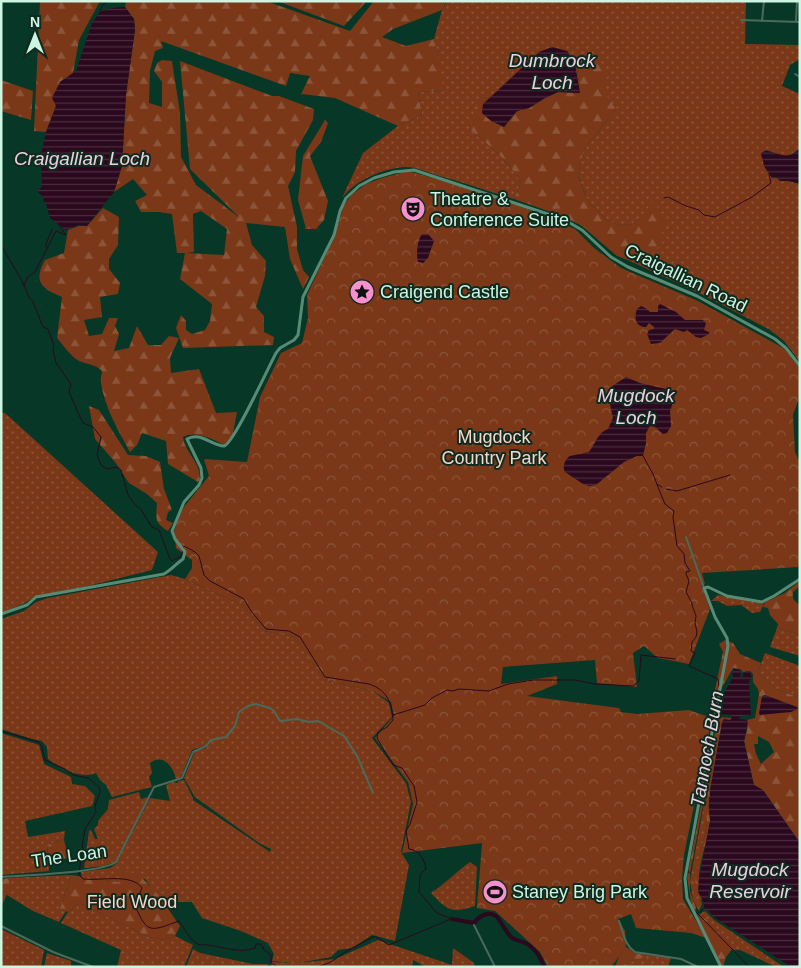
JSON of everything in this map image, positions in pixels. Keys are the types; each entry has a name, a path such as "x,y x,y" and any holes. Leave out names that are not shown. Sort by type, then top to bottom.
{"street":[{"path":"762,21 764,1"},
{"path":"796,1 796,22"},
{"path":"741,20 800,22"},
{"path":"795,74 800,77"},
{"name":"Craigallian Road","path":"1,614 27,605 36,597 164,574 171,570 176,563 184,559 186,555 184,551 172,535 174,524 184,502 199,485 202,478 201,468 188,439 192,437 201,438 222,446 228,444 240,425 268,367 280,348 294,340 298,335 302,297 334,235 340,211 346,198 365,183 394,172 409,169 451,181 553,215 573,224 611,257 628,267 697,296 775,339 786,348 800,366"},
{"path":"686,536 715,617 727,638 728,646 685,878 687,898 721,967"},
{"path":"704,588 708,587 727,596 762,602 800,580"},
{"name":"The Loan","path":"1,877 103,868 112,865 116,862 154,787 182,778 193,752 206,746 211,740 226,737 235,726 239,712 248,706 256,704 274,711 280,721 297,719 309,722 318,721 344,736 357,756 374,793"},
{"path":"619,921 629,948 635,952 681,959 698,967"},
{"path":"474,925 495,967"},
{"path":"1,926 53,952 93,967"}],"green space":[{"path":"40,1 100,1 79,40 73,73 60,82 56,106 46,132 34,131"},
{"path":"126,1 266,1 350,31 374,1 446,1 442,10 393,29 382,37 406,46 434,39 445,90 418,92 422,115 398,126 335,98 301,94 310,76 290,73 286,86 161,41 163,48 155,51 150,71 149,103 162,107 162,82 154,71 157,63 162,60 172,61 180,113 181,157 196,185 240,218 190,169 180,61 272,96 279,96 314,109 313,120 296,151 295,172 288,186 297,227 297,249 303,270 309,277 303,289 290,259 285,227 246,223 252,245 266,261 265,276 256,307 264,316 264,332 274,337 273,345 183,348 176,328 181,315 186,321 186,330 192,334 205,330 210,321 212,304 180,279 185,253 177,253 172,214 141,212 135,201 147,195 133,179 114,192 122,166 126,94 135,30 134,19 125,7","holes":["201,211 227,229 224,255 186,253 194,252 193,214"]},
{"path":"277,1 367,1 344,26"},
{"path":"447,1 746,1 745,44 800,45 800,59 790,65 782,86 800,94 800,148 792,154 784,156 766,150 761,154 766,169 772,177 800,184 800,362 784,341 770,330 701,294 630,261 646,260 636,223 621,226 608,221 588,201 578,176 583,151 616,109 600,88 589,62 575,65 567,51 518,73 491,98 485,97 470,130 498,154 516,175 521,183 514,199 406,167 388,170 371,176 355,186 342,198 363,153 398,126 422,115 418,92 444,90 434,39 442,10"},
{"path":"590,62 602,65 608,76 601,88 616,109 583,151 578,177 588,201 608,221 621,226 636,223 654,200 664,222 662,243 646,260 630,261 617,256 582,226 562,216 514,199 521,183 516,175 498,154 470,130 474,109 485,97 491,98 487,101 504,127 517,111 529,108 558,92 580,93 575,65"},
{"path":"1,80 33,91 31,120 1,111"},
{"path":"325,120 328,123 321,142 310,156 328,201 324,220 316,229 306,229 298,200 303,156"},
{"name":"Mugdock Country Park","path":"408,171 520,206 575,229 594,248 621,268 698,301 785,349 800,369 800,395 793,415 795,452 800,463 800,560 798,567 702,573 705,584 702,586 710,609 689,664 658,658 644,646 633,653 637,687 597,683 595,660 503,667 501,684 557,676 557,684 527,696 619,708 621,712 637,714 689,710 712,718 684,855 682,878 683,899 706,938 691,933 636,928 631,914 618,919 625,931 626,947 611,967 548,967 540,952 495,911 477,908 482,843 402,853 413,804 408,782 375,738 394,716 391,702 373,691 324,680 294,637 264,631 242,605 185,579 192,568 192,560 176,548 174,531 184,507 209,476 204,459 247,462 260,397 281,353 302,343 308,318 307,295 335,235 343,207 351,195 366,184"},
{"path":"103,208 119,217 118,245 109,259 109,269 120,283 118,294 100,297 102,317 84,320 89,336 102,334 109,318 118,318 115,326 119,334 114,351 129,348 137,326 148,345 161,345 169,336 179,338 170,358 171,373 199,369 216,413 237,412 232,438 224,445 209,438 193,434 183,437 186,448 198,467 200,479 198,482 168,464 166,441 142,433 137,445 130,452 112,419 103,392 102,371 76,359 57,338 62,297 49,291 41,283 41,268 45,260 64,253 68,230 79,226 87,226"},
{"path":"89,406 99,410 128,455 146,456 160,462 164,489 172,510 168,512 166,520 173,523 168,531 157,520 157,503 147,494 129,483 115,462 95,439"},
{"path":"1,413 5,413 158,552 152,570 84,587 36,596 1,613"},
{"path":"548,449 560,452 556,470 544,467"},
{"path":"171,575 185,579 242,605 264,631 294,637 324,680 373,691 389,703 392,717 372,738 406,783 411,802 401,852 409,865 395,941 372,935 352,948 338,950 331,957 298,963 335,959 378,940 452,965 453,948 474,963 475,967 426,967 413,960 412,967 271,967 272,962 294,963 272,961 274,954 268,943 241,931 202,918 192,902 162,902 145,879 119,882 82,877 81,872 110,868 116,864 150,798 170,801 166,785 184,780 193,800 270,852 271,849 259,843 195,797 184,778 195,751 206,748 209,744 207,742 206,745 192,750 181,777 176,779 167,762 159,759 155,760 150,763 152,773 149,777 152,787 112,797 106,785 96,773 84,775 65,769 48,759 47,747 42,741 1,729 1,619 24,611 36,602 48,598"},
{"path":"800,581 800,586 793,594 794,600 800,605 800,635 777,628 778,624 770,615 768,608 763,607 765,602 785,593"},
{"path":"718,595 764,604 760,612 752,613 741,605 727,606 718,601 711,601"},
{"path":"777,628 800,635 800,656 770,647"},
{"path":"725,640 733,643 740,654 761,663 758,672 776,689 800,698 800,843 763,790 754,785 752,778 744,741 747,731 747,720 755,718 759,694 753,682 753,674 750,671 743,672 740,669 733,668 716,698 714,694 723,652 719,644","holes":["758,736 769,742 774,752 761,764 754,744 758,744"]},
{"path":"765,653 800,666 800,698 776,689 758,672"},
{"path":"718,717 732,718 720,750 710,791 709,831 699,871 700,891 703,900 701,900 695,883 706,830 707,794 705,794 690,873 690,891 696,908 695,912 691,902 687,877"},
{"path":"1,733 39,745 44,764 71,777 72,784 85,786 95,796 92,806 25,821 28,837 65,831 64,839 47,845 49,871 1,875"},
{"path":"139,792 141,799 149,797 115,862 104,866 84,868 89,831 91,830 95,839 98,839 94,829 108,809 109,800"},
{"path":"705,798 708,816 696,878 702,904 699,911 693,900 690,881"},
{"path":"64,839 69,858 49,861 47,845"},
{"path":"470,862 477,867 475,906 460,910 450,909 431,893"},
{"name":"Field Wood","path":"121,870 139,876 155,891 180,926 175,936 165,940 149,937 80,903 68,912 60,909 71,875 119,882"},
{"path":"71,875 60,909 66,911 59,922 33,911 7,895 9,878"},
{"path":"9,878 9,890 1,907 1,879"},
{"name":"Staney Brig Park","path":"482,878 512,886 507,907 477,899"},
{"path":"80,903 149,937 165,940 175,936 193,945 184,967 117,967 121,950 61,923 68,912"},
{"path":"705,911 714,920 784,967 776,967 740,950 734,950 703,916 699,920 698,915"},
{"path":"703,916 733,948 726,957 723,967 721,967 699,920"},
{"path":"1,929 44,950 41,967 1,967"},
{"path":"626,947 635,953 643,954 643,958 630,961 630,967 615,967 619,956"},
{"path":"193,949 200,953 253,964 268,964 268,967 186,967"},
{"path":"47,953 71,961 71,967 44,967"},
{"path":"643,954 671,958 668,967 630,967 630,961 642,958"}],"water":[{"name":"Craigallian Loch","path":"125,7 134,19 135,30 126,95 122,166 114,192 87,226 79,225 66,230 50,218 43,200 44,198 37,191 42,187 41,155 46,132 56,106 52,98 60,82 76,71 92,23 100,12 112,8"},
{"name":"Dumbrock Loch","path":"552,47 567,51 575,65 580,93 558,92 529,108 517,111 504,127 491,121 482,113 483,104 539,52"},
{"path":"800,148 800,184 780,181 776,177 772,178 764,166 761,153 770,151 789,155"},
{"path":"422,234 428,234 434,241 428,258 423,263 418,262 417,255 418,244"},
{"path":"660,304 676,312 685,320 703,320 706,323 704,330 709,332 709,334 701,338 696,337 687,330 684,332 675,329 660,343 651,344 647,334 654,327 649,323 646,327 642,327 636,321 636,312 641,306 650,312 658,312"},
{"name":"Mugdock Loch","path":"626,377 676,393 670,411 671,426 667,433 663,434 655,427 650,426 646,433 643,456 637,456 624,462 596,485 589,486 583,484 565,472 564,463 570,456 589,452 599,436 608,429 613,418 610,404 611,387"},
{"name":"Mugdock Reservoir","path":"734,669 740,670 740,677 743,678 743,674 746,671 750,672 752,678 749,681 751,715 740,716 739,719 747,720 748,722 744,741 754,785 763,790 800,843 800,967 791,967 715,918 708,910 704,910 704,903 698,892 710,821 710,790 722,722 724,719 730,720 732,718 731,715 721,714 725,691 733,677"},
{"path":"765,695 798,709 791,712 760,715 762,696"}],"waterway":[{"path":"100,12 102,6 107,1"},
{"path":"664,198 668,197 699,210 704,215 715,217 752,197 771,183 769,174"},
{"path":"24,286 27,278 35,272 56,231 66,235 58,224"},
{"path":"46,247 52,229"},
{"path":"1,245 33,302 43,327 48,329 54,346 56,363 71,384 69,392 83,423 93,427 101,437 97,455 101,465 107,469 117,467 121,470 128,495 136,506 140,508 152,527 159,530 170,559 172,561 181,556 184,546 195,552 199,556 204,575 210,581 244,599 266,629 289,631 300,637 325,677 369,684 380,690 387,698 390,703 393,720 387,727 378,732 377,738 393,765 402,768 414,786 417,802 406,831 409,849 419,853 426,869 420,876 419,892 437,913 452,919"},
{"name":"Tannoch Burn","path":"643,456 653,474 665,504 674,511 673,517 677,546 684,554 685,563 690,571 686,572 689,581 686,592 696,616 697,632 692,642 691,651 695,653 689,666 718,679 719,686"},
{"path":"666,489 677,491 730,475"},
{"name":"Tannoch Burn","path":"657,484 662,487"},
{"path":"393,715 425,705 432,698 447,690 489,691 508,684 533,680 574,680 595,684 633,686 639,681 641,655 675,659"},
{"path":"1,731 39,742 45,760 65,769 73,775 88,778 99,787 100,792 95,806 96,812 85,829 79,875 83,879 123,879 137,883 142,888 135,905 147,926 156,928 179,921 196,943 231,950 249,950 255,948 256,944 260,944 271,955 271,962 277,967"},
{"name":"Tannoch Burn","path":"690,843 694,823"},
{"name":"Tannoch Burn","path":"687,869 689,873"},
{"path":"699,913 703,909"},
{"name":"Tannoch Burn","path":"697,913 733,950"},
{"path":"452,919 474,923 484,915 494,915 511,937 523,942 534,950 544,967"},
{"path":"318,967 331,962 375,936 389,945 451,919"},
{"name":"Tannoch Burn","path":"735,952 749,967"}],"place":[{"name":"Theatre & Conference Suite","path":"413,209"},
{"name":"Craigend Castle","path":"362,292"},
{"name":"Staney Brig Park","path":"495,892"}]}
